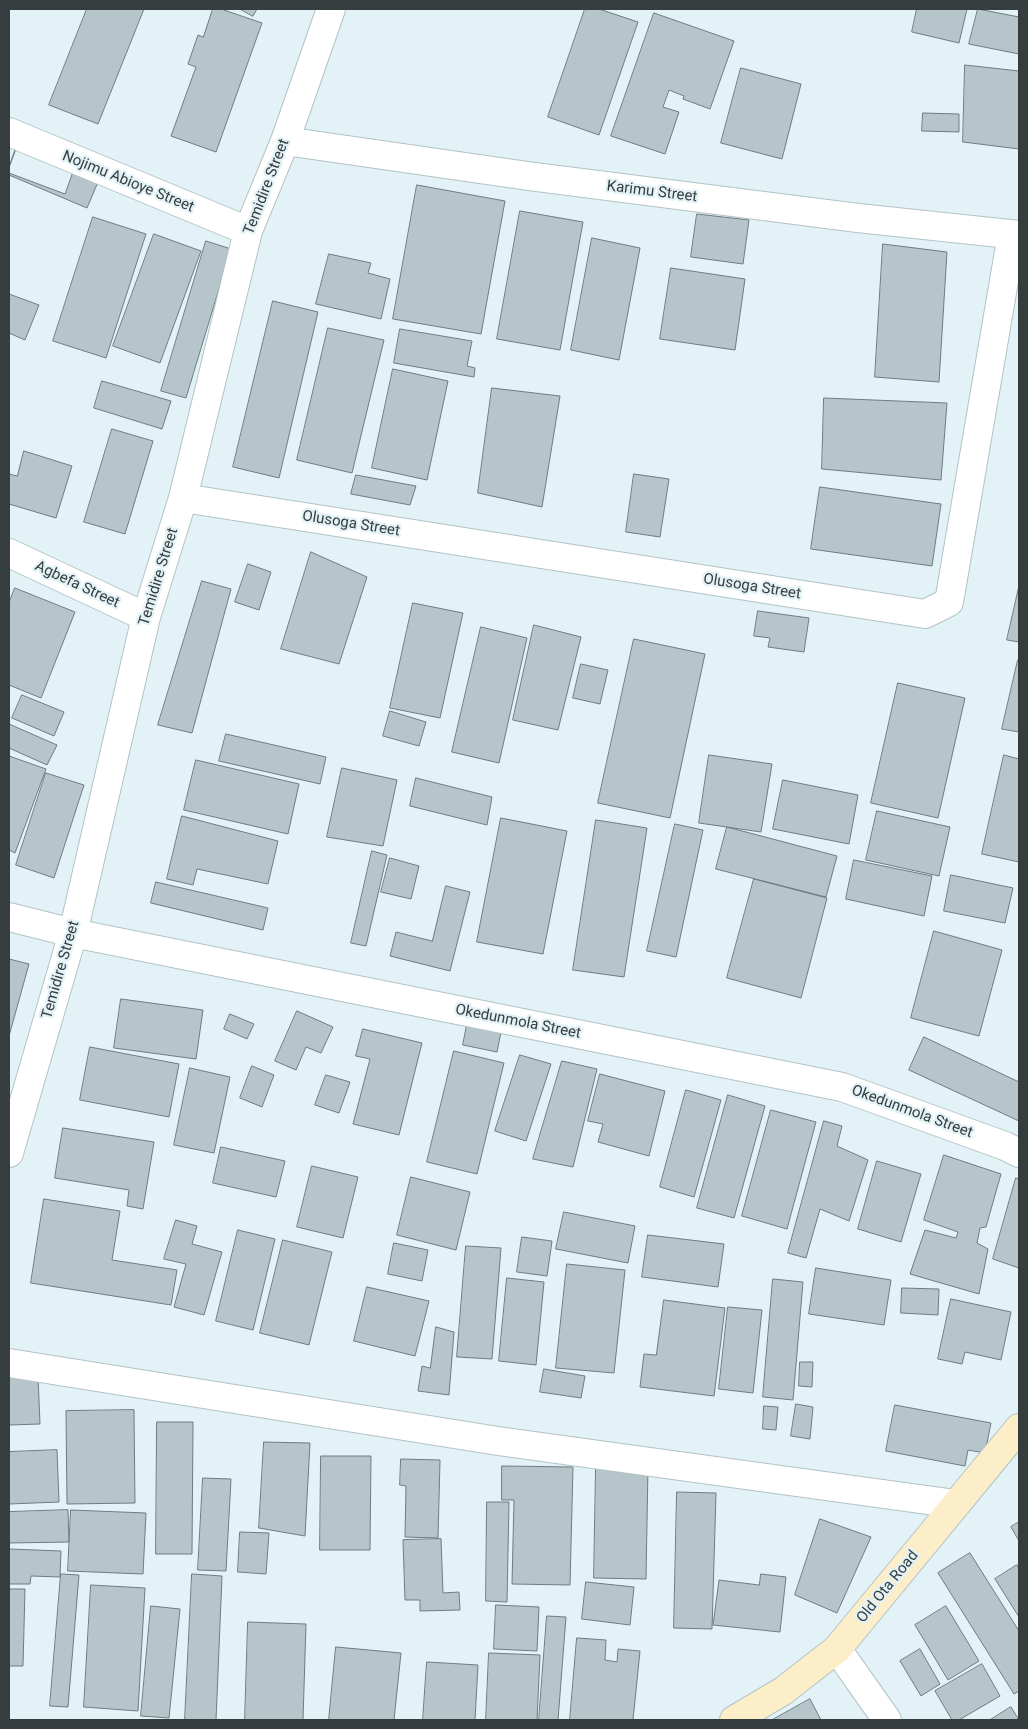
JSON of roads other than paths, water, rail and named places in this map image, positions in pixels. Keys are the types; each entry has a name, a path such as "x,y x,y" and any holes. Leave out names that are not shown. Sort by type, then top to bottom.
{"street":[{"name":"Temidire Street","path":"9,1153 73,933 146,617 184,498 248,231 285,141 331,9"},
{"name":"Nojimu Abioye Street","path":"9,132 248,231"},
{"name":"Karimu Street","path":"285,141 537,177 858,218 1015,235"},
{"name":"Olusoga Street","path":"184,498 925,614 949,602 1015,235"},
{"name":"Agbefa Street","path":"9,553 146,617"},
{"name":"Okedunmola Street","path":"9,917 73,933 842,1087 1005,1146 1019,1153"},
{"path":"9,1363 498,1441 956,1504"},
{"name":"Old Ota Road","path":"734,1720 783,1691 837,1649 1019,1428"},
{"path":"837,1649 887,1720"}]}
